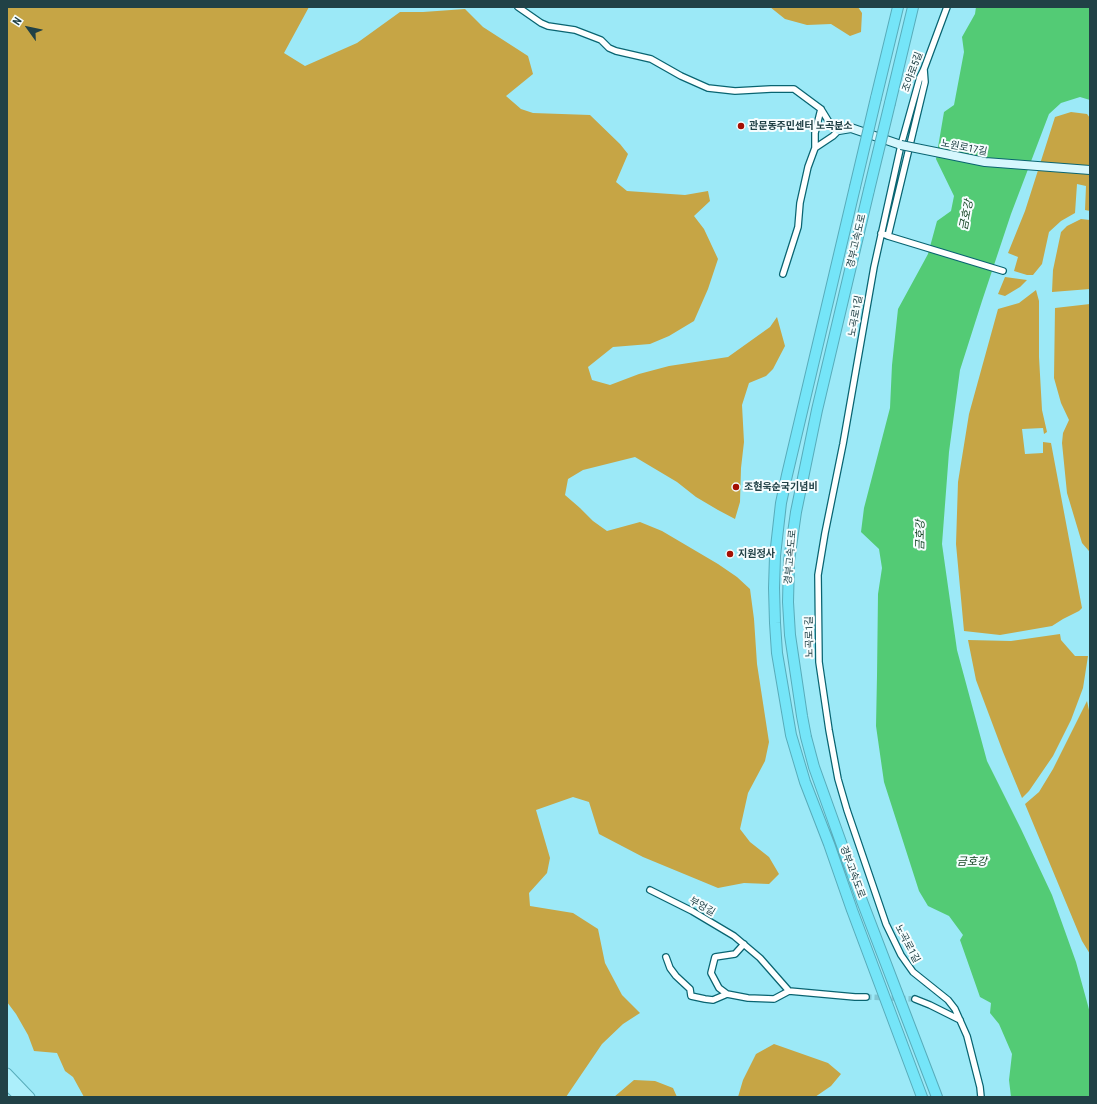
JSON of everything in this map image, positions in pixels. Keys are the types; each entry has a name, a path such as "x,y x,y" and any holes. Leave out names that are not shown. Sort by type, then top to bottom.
{"highway":[{"name":"경부고속도로","path":"898,7 786,475 778,530 774,588 777,653 790,729 800,765 922,1097"},
{"name":"경부고속도로","path":"913,7 817,410 797,506 789,561 788,602 790,635 802,716 814,767 862,901 937,1097"}],"main road":[{"name":"노원로17길","path":"839,130 851,128 901,145 985,162 1090,170"},
{"path":"7,1073 30,1097"},
{"path":"7,1085 19,1097"}],"street":[{"path":"518,7 541,23 548,26 575,30 601,40 616,51 651,59 681,76 708,88 735,91 794,89 821,109 829,122 839,130 815,148"},
{"name":"조야로5길","path":"901,145 920,77 947,7"},
{"path":"888,236 925,82 924,69"},
{"path":"783,274 798,227 800,203 808,167 815,148 815,133 821,109"},
{"name":"노곡로1길","path":"901,145 881,232 818,575 819,662 838,779 849,817 886,924 901,955 913,972 948,1000 955,1009 967,1036 980,1087 981,1097"},
{"path":"881,232 888,236 1003,271"},
{"name":"부엉길","path":"650,890 692,911 734,936 760,958 789,991"},
{"path":"744,944 735,954 715,956 711,973 719,988 727,994 748,998 774,999 789,991 866,997"},
{"path":"666,957 670,968 676,976 690,989 691,996 713,1000 727,994"},
{"path":"915,1000 930,1005 960,1020"}],"shaded area":[{"path":"7,7 309,7 284,53 305,66 357,43 400,12 465,9 483,27 528,56 533,74 506,96 521,109 533,113 590,115 620,144 628,154 616,182 627,191 685,195 708,191 710,201 694,216 704,229 718,259 708,289 694,321 669,336 650,344 613,347 588,367 592,380 610,385 639,374 669,366 728,357 770,327 777,317 785,346 773,369 766,376 749,383 742,405 744,442 741,468 740,502 735,519 696,497 677,482 635,457 583,470 568,479 565,495 593,521 607,531 640,522 662,531 718,564 737,577 750,589 757,664 769,742 765,761 748,793 740,829 750,842 769,857 779,874 769,884 744,883 718,888 643,857 599,834 589,802 573,797 536,810 550,858 547,873 529,893 530,906 573,913 598,929 605,963 622,995 640,1013 623,1024 602,1044 566,1097 84,1097 73,1077 65,1071 57,1053 34,1051 28,1035 7,1002"},
{"path":"770,7 858,7 862,13 861,32 850,36 831,24 807,25 785,19"},
{"path":"1071,112 1087,114 1090,118 1090,211 1085,210 1086,186 1077,184 1075,213 1061,221 1049,232 1042,264 1033,275 1027,275 1014,271 1018,257 1008,253 1025,211 1055,117"},
{"path":"1081,219 1090,220 1090,289 1052,292 1053,270 1061,232 1067,226"},
{"path":"1005,277 1027,280 1020,287 1005,296 998,294"},
{"path":"1036,290 1039,301 1039,357 1042,410 1047,432 1044,434 1043,428 1022,429 1025,454 1043,453 1043,442 1051,443 1082,608 1052,626 1000,635 964,631 956,544 958,482 969,414 998,309 1019,303"},
{"path":"1090,304 1090,559 1089,551 1082,543 1067,493 1062,443 1063,433 1069,420 1061,403 1054,378 1055,308"},
{"path":"1060,634 1061,640 1075,656 1088,656 1083,688 1071,720 1053,756 1029,791 1022,798 976,680 968,640 1011,641"},
{"path":"1087,701 1090,715 1090,954 1082,941 1025,804 1039,792 1053,769"},
{"path":"774,1044 828,1063 841,1074 831,1086 815,1097 738,1097 743,1080 756,1054"},
{"path":"634,1080 655,1081 673,1088 677,1097 614,1097"}],"water":[{"name":"금호강","path":"976,7 1090,7 1090,100 1080,97 1061,103 1049,114 1011,214 960,370 949,452 942,544 957,650 987,761 1052,895 1076,962 1090,1013 1090,1097 1011,1097 1009,1080 1012,1054 999,1024 990,1013 991,1003 980,997 960,940 963,935 949,916 928,906 919,891 884,782 876,726 878,594 882,568 879,549 861,532 864,508 890,408 892,365 898,309 928,254 937,221 951,211 954,196 936,159 944,112 954,105 964,52 962,37 975,14"}],"tunnel":[{"path":"866,997 915,999"}],"place":[{"name":"관문동주민센터 노곡분소","path":"741,126"},
{"name":"조현욱순국기념비","path":"736,487"},
{"name":"지원정사","path":"730,554"}]}
